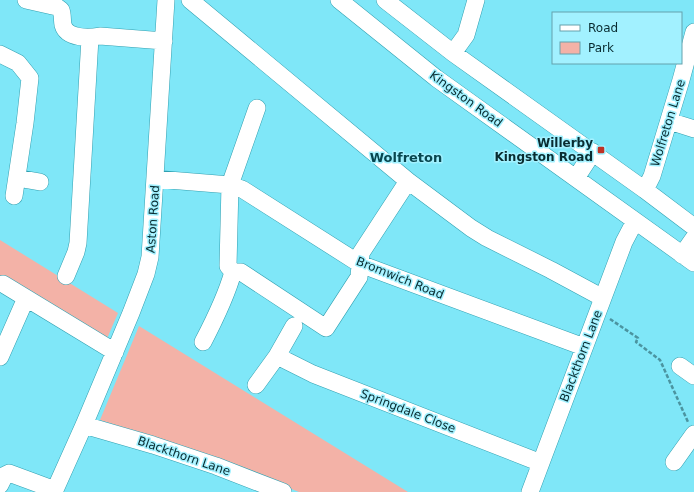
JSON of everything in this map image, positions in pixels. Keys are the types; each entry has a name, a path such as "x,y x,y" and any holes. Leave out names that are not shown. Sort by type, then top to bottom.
{"street":[{"path":"26,0 57,7 61,10 63,26 66,31 71,34 90,38 100,36 164,41"},
{"name":"Aston Road","path":"55,491 115,352 146,274 150,257 156,179 165,0"},
{"path":"190,0 408,181 470,228 600,304"},
{"name":"Kingston Road","path":"338,0 436,78 688,259"},
{"path":"385,0 453,53 593,152 694,227"},
{"path":"453,53 466,35 476,0"},
{"name":"Wolfreton Lane","path":"645,190 652,176 694,32"},
{"path":"66,276 78,243 90,38"},
{"path":"0,54 18,63 30,78 14,196"},
{"path":"233,272 228,266 230,185 257,108"},
{"path":"669,121 694,129"},
{"path":"576,178 593,152"},
{"path":"17,178 40,182"},
{"name":"Bromwich Road","path":"156,179 230,185 242,189 360,264 584,347"},
{"path":"233,272 241,272 326,328 359,277 361,253 408,181"},
{"name":"Blackthorn Lane","path":"530,492 624,242 635,221"},
{"path":"688,259 694,238"},
{"path":"203,342 228,291 233,272"},
{"path":"3,284 115,352"},
{"path":"0,357 26,298"},
{"path":"256,385 277,356 294,326"},
{"name":"Springdale Close","path":"277,356 313,374 541,463"},
{"name":"Blackthorn Lane","path":"84,425 153,445 216,466 282,492"},
{"path":"674,462 691,445"},
{"path":"0,485 3,478 9,473 55,491"}],"path":[{"path":"600,304 638,338 636,342 660,360 691,445"}],"green space":[{"path":"0,240 118,313 106,341 0,280"},
{"path":"139,326 408,492 299,492 219,460 100,420"}],"place":[{"name":"Willerby Kingston Road","path":"601,150"}],"district":[{"name":"Wolfreton","path":"406,157"}]}
